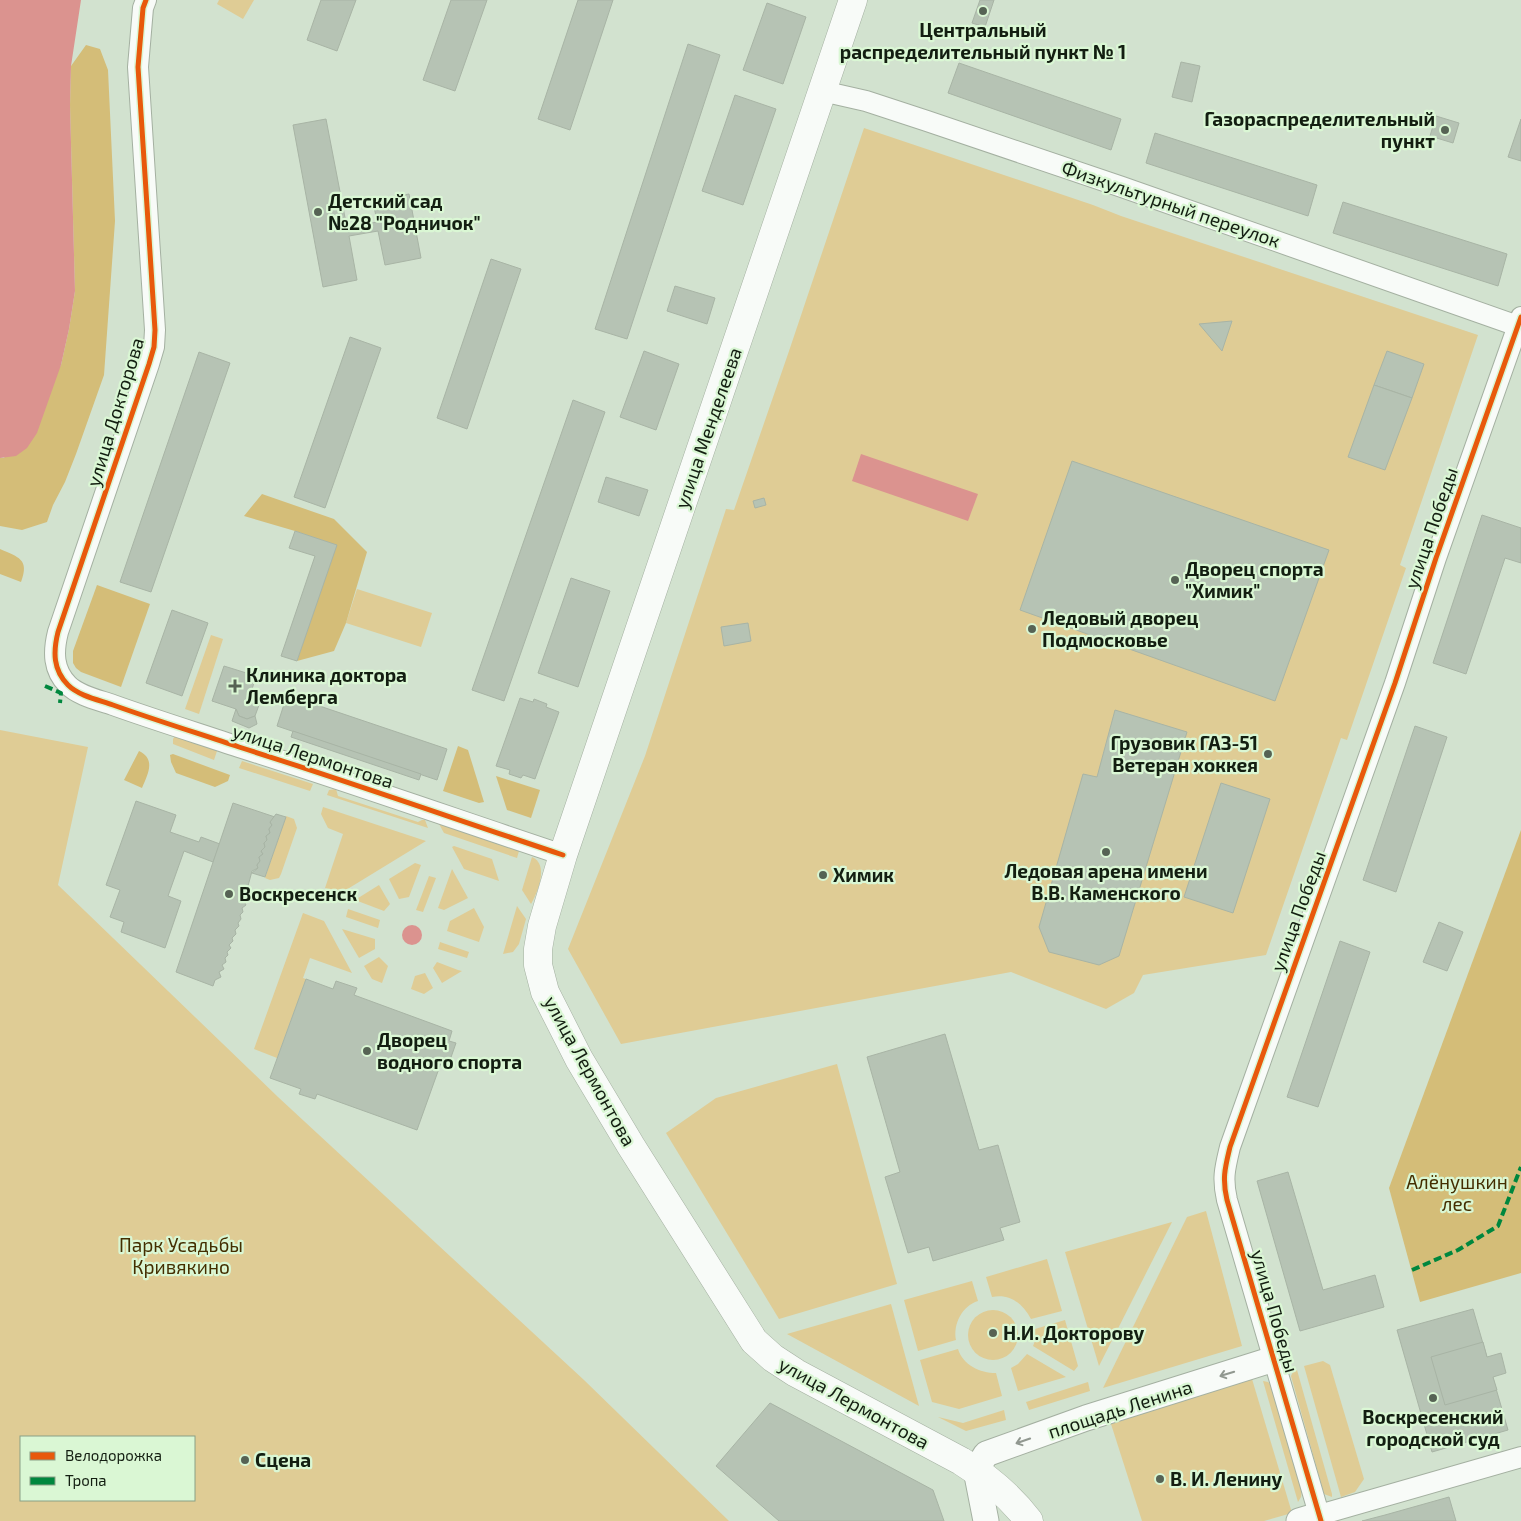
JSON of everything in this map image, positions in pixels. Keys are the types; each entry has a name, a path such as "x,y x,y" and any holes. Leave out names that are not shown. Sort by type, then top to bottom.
{"main road":[{"name":"улица Менделеева","path":"563,855 853,0"},
{"name":"улица Лермонтова","path":"563,855 542,926 538,949 538,965 545,992 579,1059 754,1341 779,1363 796,1373 976,1470 1019,1507 1029,1521"}],"street":[{"name":"улица Докторова","path":"60,675 55,658 58,632 154,347 155,330 138,67 143,8 146,0"},
{"name":"Физкультурный переулок","path":"822,91 866,101 974,136 1519,321"},
{"name":"улица Победы","path":"1313,1519 1274,1360 1226,1200 1224,1171 1230,1147 1395,683 1432,570 1519,321"},
{"name":"улица Лермонтова","path":"60,675 74,690 164,723 563,855"},
{"name":"площадь Ленина","path":"976,1470 986,1454 1086,1418 1274,1360"},
{"path":"1313,1519 1521,1457"},
{"path":"976,1470 986,1521"}],"green space":[{"path":"219,0 254,0 243,19 217,4"},
{"path":"86,45 100,49 108,70 115,221 104,375 76,454 47,522 22,530 0,526 0,458 4,458 61,365 69,329 75,291 70,105 71,66"},
{"name":"Ледовый дворец Подмосковье","path":"864,128 1478,335 1400,565 1406,568 1347,740 1341,738 1266,955 1143,975 1134,993 1106,1009 1011,972 621,1044 568,949 645,756 726,509 734,510"},
{"path":"262,494 334,519 367,552 346,623 334,651 297,661 336,545 244,516"},
{"path":"0,549 21,560 24,568 21,582 0,574"},
{"path":"97,585 150,604 121,687 81,672 73,663 73,651"},
{"path":"357,589 432,613 421,647 346,623"},
{"path":"211,635 223,639 199,714 185,709"},
{"name":"Парк Усадьбы Кривякино","path":"0,730 88,747 58,885 278,1097 584,1380 729,1521 0,1521"},
{"path":"175,736 217,751 214,760 173,744"},
{"path":"458,746 468,750 484,802 479,803 443,791"},
{"path":"139,751 144,754 149,763 142,788 124,780"},
{"path":"173,754 230,775 228,781 215,787 176,773 171,762 170,755"},
{"path":"242,761 313,784 310,791 239,768"},
{"path":"496,776 540,790 531,818 507,810"},
{"path":"336,789 338,796 418,822 425,820 428,828 327,795 329,790"},
{"path":"323,807 426,841 341,893 325,888 343,834 328,828 321,814"},
{"path":"286,816 294,819 297,828 279,878 270,880 265,878"},
{"path":"439,824 519,851 517,858 444,833"},
{"name":"Алёнушкин лес","path":"1521,830 1521,1273 1420,1302 1389,1188"},
{"path":"454,846 492,859 499,881 464,869 452,847"},
{"path":"532,857 540,866 541,872 539,886 531,904 522,890"},
{"path":"415,863 421,865 409,897 399,899 389,879"},
{"path":"452,869 468,898 444,910 438,908"},
{"path":"429,876 436,878 423,912 416,910"},
{"path":"379,885 390,904 384,911 355,900"},
{"path":"517,906 526,919 519,944 513,952 503,954"},
{"path":"474,908 484,927 479,942 447,931 450,921"},
{"path":"348,909 380,920 378,928 346,917"},
{"path":"303,913 324,921 352,973 310,958 303,978 306,979 277,1058 254,1049"},
{"path":"342,929 375,939 375,949 359,958"},
{"path":"440,942 469,952 467,958 438,949"},
{"path":"379,957 388,966 382,983 372,979 364,966"},
{"path":"437,962 462,971 442,983 433,968"},
{"path":"425,973 433,988 424,994 411,989 415,976"},
{"path":"837,1064 897,1284 779,1319 666,1133 716,1098"},
{"path":"1206,1211 1242,1346 1103,1388 1187,1217"},
{"path":"1172,1222 1099,1366 1065,1252"},
{"path":"1047,1259 1062,1311 1031,1319 1020,1304 1010,1298 992,1297 986,1277"},
{"path":"972,1281 978,1301 967,1307 960,1316 955,1334 956,1340 918,1351 904,1300"},
{"path":"891,1304 919,1406 787,1334"},
{"path":"993,1310 1003,1312 1011,1317 1016,1325 1018,1335 1016,1345 1011,1353 1003,1358 993,1360 983,1358 975,1353 970,1345 968,1335 970,1325 975,1317 983,1312"},
{"path":"1065,1320 1078,1366 1074,1371 1033,1346 1035,1329"},
{"path":"958,1349 960,1355 968,1364 984,1372 996,1373 1002,1396 959,1409 932,1402 920,1360"},
{"path":"1027,1354 1066,1377 1018,1391 1011,1368 1018,1364"},
{"path":"1323,1361 1330,1365 1364,1479 1355,1492 1341,1497 1304,1366"},
{"path":"1294,1370 1297,1370 1332,1497 1324,1494 1291,1376"},
{"path":"1252,1379 1292,1513 1264,1521 1142,1521 1111,1424"},
{"path":"1263,1381 1268,1382 1272,1386 1302,1490 1298,1502"},
{"path":"1088,1382 1090,1391 1029,1410 1026,1402"},
{"path":"1004,1410 1006,1420 966,1431 938,1417 963,1423"}],"shaded area":[{"path":"0,0 81,0 71,66 70,105 75,291 69,329 61,365 37,433 27,448 16,456 0,458"},
{"path":"861,454 978,494 968,521 852,481"},
{"path":"412,925 419,928 422,935 419,942 412,945 405,942 402,935 405,928"}],"building":[{"path":"321,0 356,0 337,51 307,40"},
{"path":"451,0 487,0 455,91 423,80"},
{"path":"578,0 613,0 570,130 538,119"},
{"name":"Центральный распределительный пункт № 1","path":"980,0 994,0 985,27 972,23"},
{"path":"767,3 806,17 783,84 743,70"},
{"path":"688,44 720,55 627,339 595,329"},
{"path":"1181,62 1200,66 1192,102 1172,97"},
{"path":"959,63 1121,119 1111,150 948,93"},
{"path":"735,95 776,109 743,205 702,191"},
{"name":"Газораспределительный пункт","path":"1436,116 1459,123 1453,143 1430,136"},
{"path":"326,119 347,228 377,222 373,201 409,194 421,258 385,265 378,231 349,236 357,280 323,287 293,125"},
{"path":"1521,119 1521,161 1508,157"},
{"path":"1155,133 1317,185 1308,216 1146,163"},
{"path":"1343,202 1507,254 1498,286 1333,233"},
{"path":"491,259 521,269 467,429 437,418"},
{"path":"675,286 715,298 707,324 667,311"},
{"path":"1232,321 1222,351 1199,324"},
{"path":"350,337 381,348 325,508 294,497"},
{"path":"644,351 679,364 656,430 620,417"},
{"path":"1387,351 1424,364 1412,398 1374,385"},
{"path":"199,352 230,363 151,592 120,582"},
{"path":"1374,385 1412,398 1385,470 1348,457"},
{"path":"573,400 605,412 504,701 472,690"},
{"name":"Дворец спорта \"Химик\"","path":"1072,461 1329,550 1275,701 1020,610"},
{"path":"606,477 648,490 639,516 598,502"},
{"path":"764,498 766,505 755,508 753,501"},
{"path":"1482,515 1521,528 1521,563 1505,558 1466,674 1433,663"},
{"path":"295,531 337,545 297,661 281,656 315,556 289,548"},
{"path":"571,578 610,591 578,687 538,673"},
{"path":"172,610 208,623 182,696 146,683"},
{"path":"748,623 751,641 724,646 721,627"},
{"name":"Клиника доктора Лемберга","path":"224,666 256,676 250,696 255,698 259,705 255,716 247,719 239,716 236,709 212,701"},
{"path":"287,695 447,749 437,780 277,726"},
{"path":"520,698 533,702 534,699 547,704 546,707 559,712 535,779 523,775 521,778 509,774 510,770 496,766"},
{"path":"236,709 239,716 247,719 255,716 257,724 249,728 232,721"},
{"name":"Ледовая арена имени В.В. Каменского","path":"1115,710 1187,732 1119,956 1099,965 1049,952 1039,927 1083,774 1097,777"},
{"path":"1415,726 1447,737 1396,892 1363,880"},
{"path":"293,731 421,774 419,780 291,737"},
{"path":"1221,783 1270,799 1233,913 1184,897"},
{"path":"136,801 176,815 170,832 199,842 201,837 220,844 213,862 184,851 168,896 181,901 165,948 121,932 124,922 110,917 120,890 106,885"},
{"path":"233,803 275,817 270,822 272,825 269,829 270,833 266,836 267,840 264,843 265,847 261,851 263,854 259,857 258,868 252,871 248,886 251,889 246,894 248,897 244,901 246,905 242,908 243,912 240,915 239,926 235,930 236,934 232,938 233,941 229,945 231,948 227,952 226,962 222,965 224,969 219,972 221,977 215,980 213,986 176,972"},
{"path":"276,814 286,817 265,877 252,873 258,868 259,857 263,854 261,851 265,847 264,843 267,840 266,836 270,833 269,829 272,825 270,822"},
{"path":"1439,922 1463,932 1447,971 1423,962"},
{"path":"1340,941 1370,952 1318,1107 1287,1097"},
{"name":"Дворец водного спорта","path":"306,979 333,989 336,981 357,988 354,995 452,1031 449,1041 456,1043 449,1063 442,1060 417,1130 317,1094 315,1099 299,1094 301,1089 270,1078"},
{"path":"945,1034 979,1150 998,1145 1020,1222 1000,1228 1004,1240 933,1261 929,1247 908,1253 885,1177 900,1172 867,1057"},
{"path":"1288,1172 1323,1290 1375,1275 1384,1307 1300,1331 1257,1181"},
{"path":"1473,1309 1508,1430 1432,1452 1397,1330"},
{"path":"1483,1342 1487,1357 1501,1353 1506,1373 1493,1377 1497,1390 1445,1405 1431,1357"},
{"path":"770,1403 933,1490 944,1521 779,1521 716,1466"},
{"path":"1449,1497 1456,1521 1362,1521 1385,1515"}],"marked path":[{"path":"45,686 61,693 60,703"},
{"path":"1412,1270 1458,1250 1498,1226 1521,1167"}],"cycle path":[{"path":"146,0 143,8 138,67 155,330 154,347 58,632 55,660 59,673 68,685 89,697 563,855"},
{"path":"1321,1521 1227,1200 1224,1179 1230,1147 1395,683 1436,558 1521,317"}],"place":[{"name":"Центральный распределительный пункт № 1","path":"983,11"},
{"name":"Газораспределительный пункт","path":"1445,130"},
{"name":"Детский сад №28 \"Родничок\"","path":"318,212"},
{"name":"Дворец спорта \"Химик\"","path":"1175,580"},
{"name":"Ледовый дворец Подмосковье","path":"1032,629"},
{"name":"Клиника доктора Лемберга","path":"235,686"},
{"name":"Грузовик ГАЗ-51 Ветеран хоккея","path":"1268,754"},
{"name":"Ледовая арена имени В.В. Каменского","path":"1106,852"},
{"name":"Химик","path":"823,875"},
{"name":"Воскресенск","path":"229,894"},
{"name":"Дворец водного спорта","path":"367,1051"},
{"name":"Н.И. Докторову","path":"993,1333"},
{"name":"Воскресенский городской суд","path":"1433,1398"},
{"name":"Сцена","path":"245,1460"},
{"name":"В. И. Ленину","path":"1160,1479"}]}
